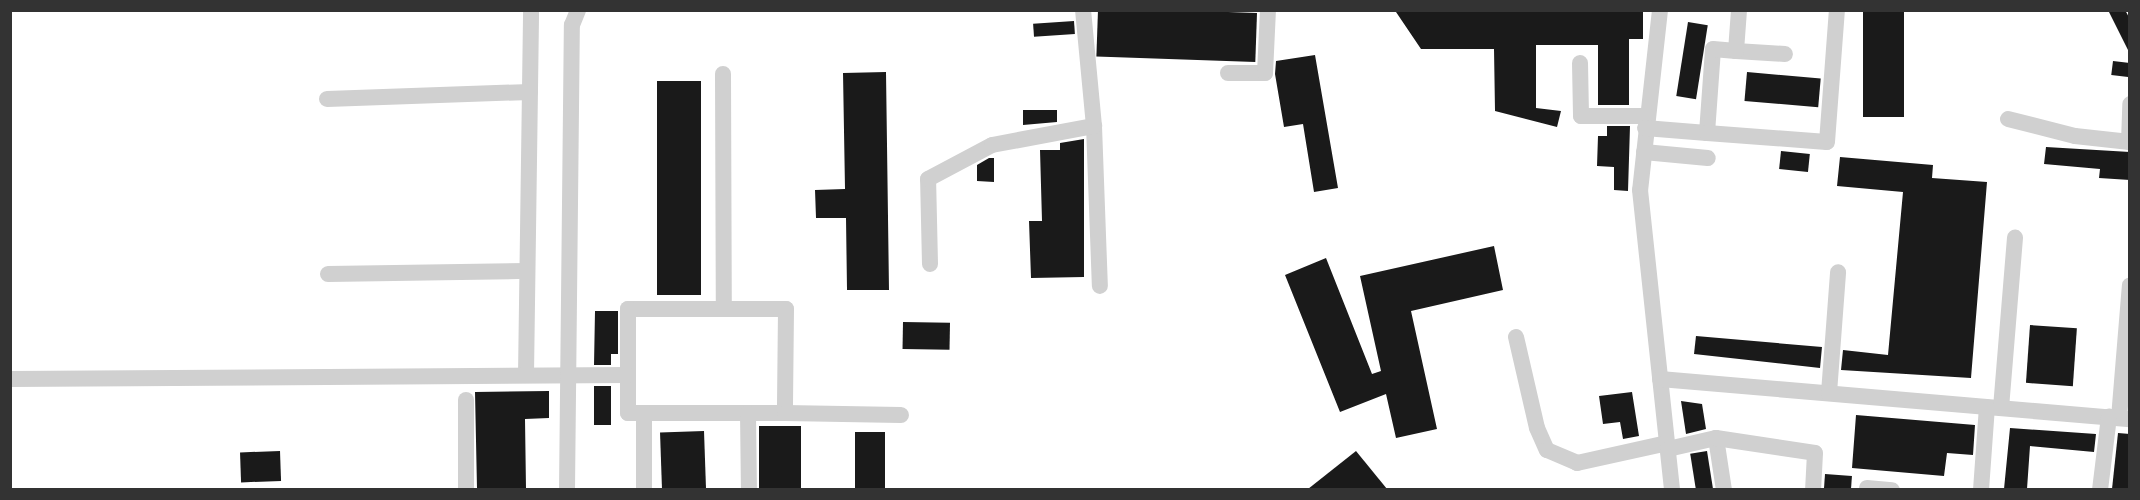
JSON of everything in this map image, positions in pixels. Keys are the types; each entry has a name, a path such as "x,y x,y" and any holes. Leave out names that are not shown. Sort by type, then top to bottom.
{"street":[{"path":"526,375 531,10"},
{"path":"567,489 572,25 578,10"},
{"path":"1083,10 1094,126 1100,286"},
{"path":"1228,73 1265,73 1268,10"},
{"path":"1660,10 1646,122 1641,190 1672,489"},
{"path":"1736,51 1739,10"},
{"path":"1580,63 1581,116 1646,122 1707,133 1827,142 1837,10"},
{"path":"1707,133 1713,49 1785,54"},
{"path":"723,74 724,309"},
{"path":"327,99 530,92"},
{"path":"2008,119 2075,136 2129,142 2130,104"},
{"path":"930,264 928,179 992,145 1094,126"},
{"path":"1644,152 1672,152 1708,158"},
{"path":"1981,489 1994,408 2015,238"},
{"path":"328,274 527,271"},
{"path":"1829,393 1838,272"},
{"path":"2100,489 2119,418 2130,285"},
{"path":"785,413 786,309 628,309 628,413 901,415"},
{"path":"1516,337 1537,428 1547,450 1577,463 1716,438 1815,453 1813,489"},
{"path":"10,379 628,375"},
{"path":"1660,379 2119,418"},
{"path":"466,400 466,489"},
{"path":"644,413 644,489"},
{"path":"748,413 749,489"},
{"path":"1716,438 1724,489"},
{"path":"1867,488 1892,489"}],"building":[{"path":"1098,10 1257,13 1255,62 1096,56"},
{"path":"1643,10 1643,39 1629,39 1629,105 1598,105 1598,45 1536,45 1536,108 1561,111 1557,127 1495,111 1494,49 1421,49 1396,12"},
{"path":"1863,10 1904,10 1904,117 1863,117"},
{"path":"2108,10 2125,10 2130,19 2130,54"},
{"path":"1074,21 1075,34 1034,37 1033,24"},
{"path":"1688,22 1708,25 1696,99 1676,96"},
{"path":"1315,55 1338,188 1314,192 1303,124 1284,127 1275,74 1276,61"},
{"path":"2113,61 2130,63 2128,77 2111,75"},
{"path":"886,72 889,290 847,290 846,218 816,218 815,190 845,189 843,73"},
{"path":"1747,72 1821,78 1818,107 1744,101"},
{"path":"657,81 701,81 701,295 657,295"},
{"path":"1023,110 1057,110 1057,122 1023,125"},
{"path":"1607,126 1630,126 1628,191 1614,190 1614,167 1597,166 1598,136 1607,136"},
{"path":"1084,139 1084,277 1031,278 1029,221 1042,221 1040,150 1060,150 1060,143"},
{"path":"2046,147 2130,152 2130,180 2099,178 2100,169 2044,164"},
{"path":"1781,151 1810,154 1808,172 1779,169"},
{"path":"1840,157 1933,165 1932,178 1987,182 1971,378 1841,370 1843,350 1888,355 1903,192 1837,186"},
{"path":"989,158 994,158 994,182 977,181 977,165"},
{"path":"1494,246 1503,290 1411,311 1437,429 1396,438 1386,394 1340,412 1285,275 1326,258 1372,374 1381,371 1360,276"},
{"path":"595,311 618,311 618,354 611,354 611,365 594,365"},
{"path":"903,322 950,323 950,350 903,349"},
{"path":"2030,325 2077,328 2073,386 2026,383"},
{"path":"1696,336 1822,347 1820,368 1694,354"},
{"path":"594,386 611,386 611,425 594,425"},
{"path":"549,391 549,418 525,419 526,489 477,489 475,392"},
{"path":"1632,392 1639,436 1623,439 1620,422 1603,424 1599,396"},
{"path":"1681,401 1702,404 1706,429 1686,434"},
{"path":"1856,415 1975,425 1973,455 1947,453 1944,476 1852,468"},
{"path":"759,426 801,426 801,489 759,489"},
{"path":"2010,428 2096,434 2094,452 2030,446 2027,489 2004,489"},
{"path":"704,431 706,489 662,490 660,433"},
{"path":"855,432 885,432 885,489 855,489"},
{"path":"2118,433 2130,434 2130,489 2112,489"},
{"path":"280,451 281,481 241,482 240,452"},
{"path":"1356,451 1387,489 1308,489"},
{"path":"1707,451 1713,489 1696,490 1690,454"},
{"path":"1825,474 1852,476 1851,490 1824,489"}]}
